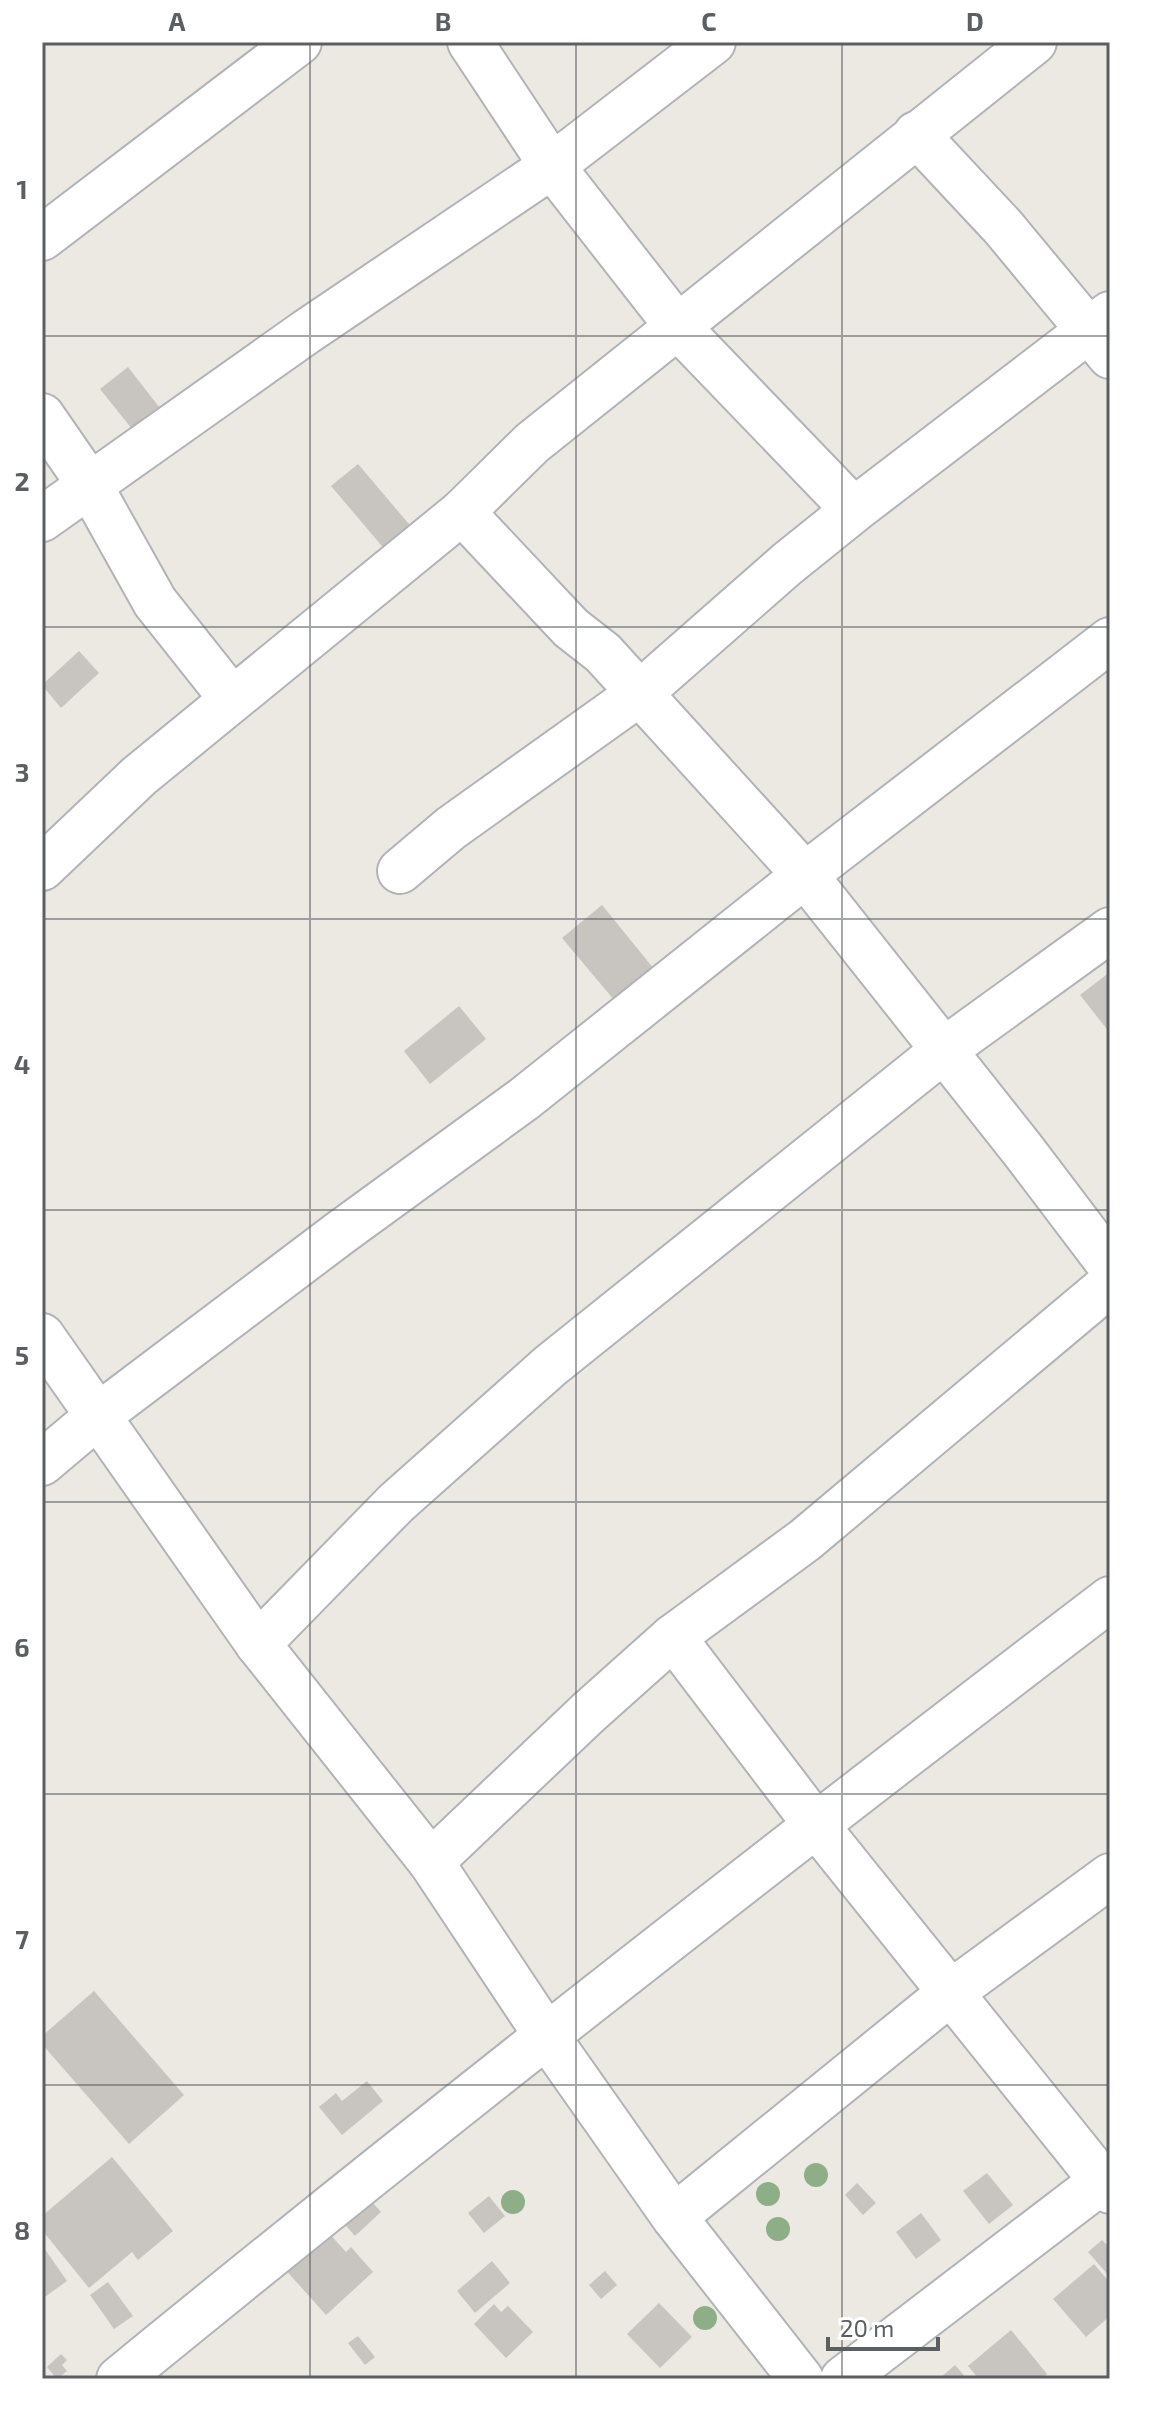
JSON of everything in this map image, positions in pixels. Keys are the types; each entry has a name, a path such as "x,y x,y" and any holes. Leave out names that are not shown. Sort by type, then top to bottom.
{"street":[{"path":"42,238 299,42"},
{"path":"470,42 552,166 677,326 854,510"},
{"path":"42,519 319,323 552,166 713,42"},
{"path":"42,868 139,776 462,512 532,443 1034,42"},
{"path":"400,871 451,828 640,693 854,510 1103,334 916,134"},
{"path":"42,416 89,484 155,602 232,699"},
{"path":"462,512 571,628 603,653 805,875 1110,1265"},
{"path":"42,1463 99,1415 340,1233 524,1099 805,875 1110,640"},
{"path":"258,1644 396,1503 550,1366 944,1050 1110,930"},
{"path":"431,1862 673,1637 805,1540 1110,1284"},
{"path":"42,1336 258,1644 431,1862 546,2035 674,2217 801,2379"},
{"path":"119,2379 546,2035 1110,1599"},
{"path":"673,1637 816,1825 1107,2183 843,2379"},
{"path":"674,2217 950,1993 1110,1876"}],"building":[{"path":"128,367 163,412 136,434 100,389"},
{"path":"358,464 414,530 387,552 331,486"},
{"path":"79,651 99,673 61,708 42,685"},
{"path":"602,905 654,969 615,1001 562,938"},
{"path":"1110,972 1110,1033 1080,995"},
{"path":"459,1006 486,1039 430,1084 404,1051"},
{"path":"94,1991 184,2095 129,2144 42,2044 42,2036"},
{"path":"367,2081 383,2101 342,2135 319,2107 336,2093 342,2101"},
{"path":"112,2157 173,2231 138,2260 132,2252 89,2288 42,2230 42,2216"},
{"path":"987,2173 1013,2205 989,2224 963,2191"},
{"path":"857,2183 876,2203 863,2215 845,2195"},
{"path":"360,2189 381,2212 355,2236 334,2212"},
{"path":"489,2196 505,2216 484,2233 468,2213"},
{"path":"921,2213 941,2240 916,2259 896,2232"},
{"path":"326,2230 346,2252 351,2247 373,2272 326,2315 283,2267"},
{"path":"1102,2240 1108,2246 1110,2244 1110,2277 1088,2252"},
{"path":"42,2245 67,2281 42,2299"},
{"path":"492,2261 510,2283 475,2313 457,2291"},
{"path":"1094,2264 1110,2283 1110,2316 1086,2337 1053,2299"},
{"path":"605,2271 617,2285 601,2299 589,2285"},
{"path":"108,2282 133,2316 114,2329 90,2295"},
{"path":"659,2303 692,2337 660,2368 627,2334"},
{"path":"494,2304 501,2312 508,2306 533,2332 506,2358 474,2324"},
{"path":"1011,2330 1047,2374 1042,2379 979,2379 968,2366"},
{"path":"358,2336 375,2357 365,2365 348,2343"},
{"path":"61,2354 67,2360 62,2365 67,2371 57,2379 47,2367"},
{"path":"955,2365 967,2379 939,2379"}]}
